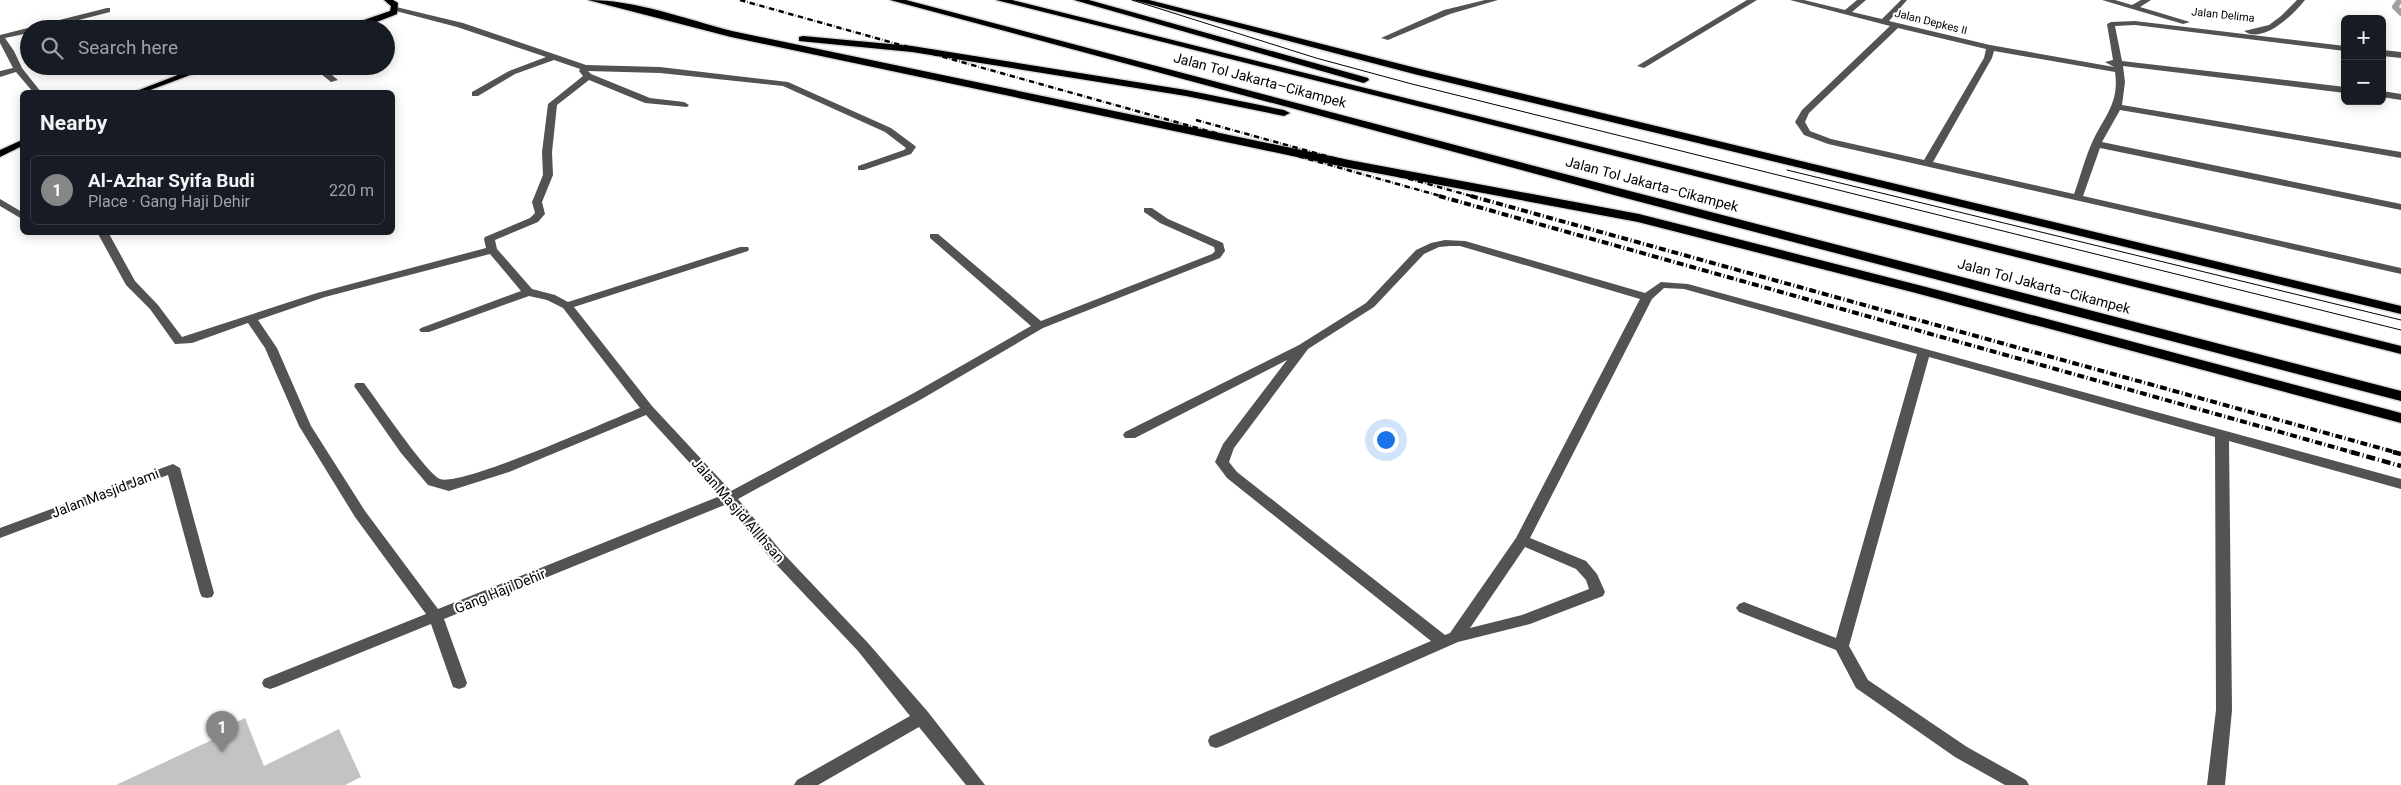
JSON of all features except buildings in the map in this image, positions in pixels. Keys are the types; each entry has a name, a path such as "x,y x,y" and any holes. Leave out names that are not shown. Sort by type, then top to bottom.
{"highway":[{"path":"593,0 812,41 912,49 1186,93 1343,125 1618,192"},
{"name":"Jalan Tol Jakarta–Cikampek","path":"895,0 1618,192 2401,396"},
{"name":"Jalan Tol Jakarta–Cikampek","path":"1001,0 2401,350"},
{"path":"1080,0 1409,93 2131,282"},
{"path":"1138,0 1424,73 2401,310"},
{"path":"649,12 731,34 1320,158 1639,218 2401,418"}],"main road":[{"path":"374,20 395,10 388,0"},
{"path":"144,90 185,75"},
{"path":"0,154 20,144"}],"street":[{"path":"1385,38 1447,12 1494,0"},
{"path":"1642,66 1753,0"},
{"name":"Jalan Depkes II","path":"1794,0 1808,1 1846,13 1990,48 2035,55 2058,61 2341,90"},
{"path":"1846,13 1862,0"},
{"name":"Jalan Delima","path":"2106,0 2173,20 2252,31 2270,29 2279,23 2301,0"},
{"path":"2134,7 2147,0"},
{"path":"1884,22 1904,1"},
{"path":"68,20 107,10"},
{"path":"395,10 460,25 552,58 587,72 648,101 684,105"},
{"path":"2078,197 2096,144 2117,107 2121,82 2111,24 2121,22 2341,48"},
{"path":"1896,25 1805,112 1800,122 1806,133 1828,141 1927,164 2401,271"},
{"path":"20,32 0,37 10,51 20,71"},
{"path":"1927,164 1988,58 1990,48"},
{"path":"2386,53 2401,55"},
{"path":"475,94 498,79 522,67 552,58"},
{"path":"0,74 18,69"},
{"path":"425,330 528,292 492,250 489,239 534,220 540,214 537,202 548,175 547,152 553,104 587,72 660,70 785,84 888,130 911,147 908,152 861,168"},
{"path":"23,75 35,90"},
{"path":"327,75 334,80"},
{"path":"2386,94 2401,96"},
{"path":"2117,107 2401,154"},
{"path":"2096,144 2401,207"},
{"path":"0,202 20,215"},
{"name":"Gang Haji Dehir","path":"270,683 729,498 916,397 1039,326 1216,256 1220,251 1219,245 1164,221 1148,210"},
{"path":"104,235 130,283 169,326 179,341 188,340 321,295 492,250"},
{"path":"934,236 1039,326"},
{"path":"1130,436 1304,346 1370,305 1420,252 1430,245 1445,242 1461,243 1647,297"},
{"path":"567,306 744,249"},
{"path":"1449,639 1522,540 1647,297 1661,285 1684,286 2401,484"},
{"name":"Jalan Masjid Al Ihsan","path":"528,292 551,297 567,306 648,409 729,498 776,556 863,648 922,717 976,785"},
{"path":"252,318 271,348 305,426 360,514 436,617 459,683"},
{"path":"1304,346 1228,447 1222,462 1232,475 1449,639"},
{"path":"1841,646 1924,352"},
{"path":"360,386 406,450 434,482 449,486 504,469 648,409"},
{"path":"2216,785 2224,710 2222,436"},
{"name":"Jalan Masjid Jami","path":"0,533 173,468 208,592"},
{"path":"1216,741 1449,639 1525,620 1598,592 1592,578 1581,565 1522,540"},
{"path":"1744,608 1841,646 1862,684 1961,752 2020,785"},
{"path":"802,785 922,717"}],"waterway":[{"path":"2400,0 2395,7 2401,13"}],"tram line":[{"path":"1132,0 1316,58 1412,84 2401,330"},
{"path":"1787,170 2401,320"}],"railway":[{"path":"740,0 1444,197"},
{"path":"1196,120 1475,197"},
{"path":"1439,196 2355,453"},
{"path":"1471,196 2398,453"},
{"path":"2351,452 2401,466"},
{"path":"2393,452 2401,454"}],"place":[{"name":"Al-Azhar Syifa Budi","path":"222,752"}]}
